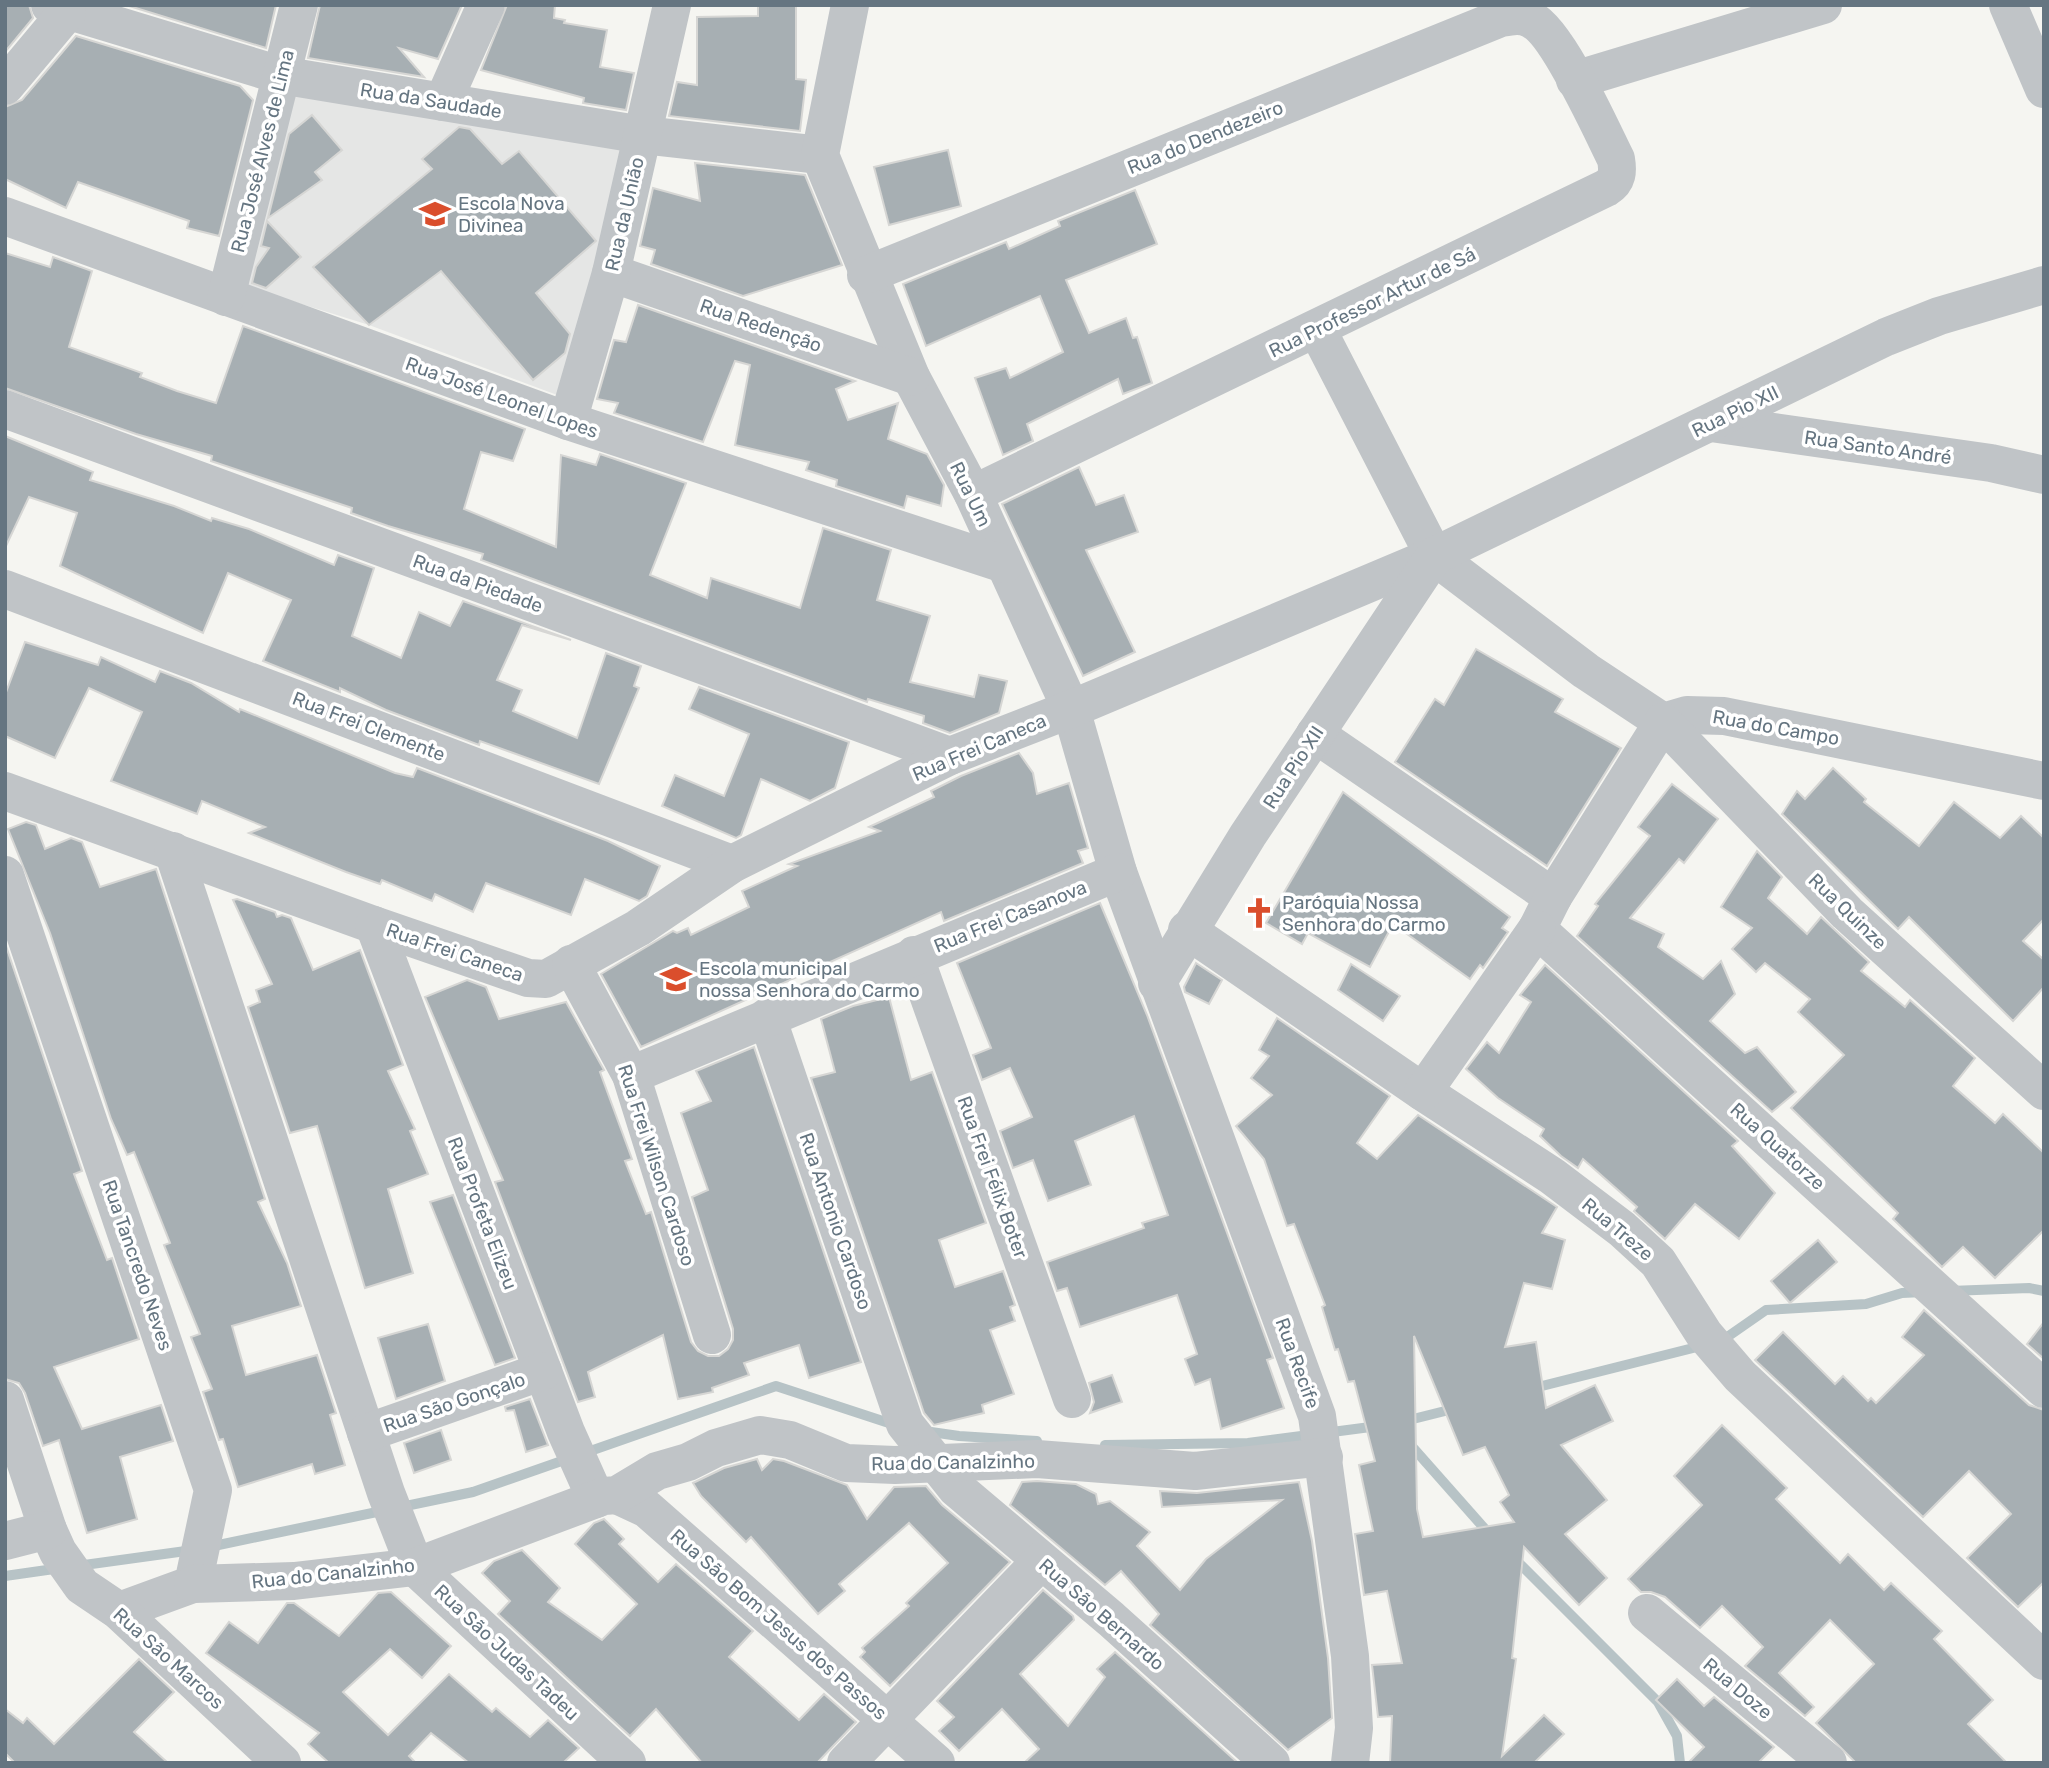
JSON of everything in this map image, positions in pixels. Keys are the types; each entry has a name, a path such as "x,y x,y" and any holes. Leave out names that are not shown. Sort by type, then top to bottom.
{"street":[{"name":"Rua José Alves de Lima","path":"226,297 299,5"},
{"path":"443,102 486,5"},
{"name":"Rua da União","path":"568,421 611,273 671,5"},
{"path":"820,155 850,5"},
{"path":"1575,80 1823,5"},
{"path":"2008,5 2044,89"},
{"name":"Rua da Saudade","path":"80,11 280,75 643,135 820,155"},
{"path":"5,86 80,11"},
{"name":"Rua do Dendezeiro","path":"866,275 1501,18 1524,17 1544,28"},
{"name":"Rua Professor Artur de Sá","path":"973,494 1611,185 1618,171 1616,159 1575,80 1544,28"},
{"name":"Rua Um","path":"820,155 866,275 911,377 973,494 1071,709 1118,872 1157,983"},
{"name":"Rua José Leonel Lopes","path":"5,216 568,421 1004,564"},
{"name":"Rua Redenção","path":"611,273 911,377"},
{"name":"Rua Pio XII","path":"1071,709 1434,555 1885,337 1939,316 2044,285"},
{"path":"1317,329 1434,555 1586,671 1663,722 1545,913 1423,1092"},
{"name":"Rua da Piedade","path":"5,409 950,756"},
{"name":"Rua Santo André","path":"1711,423 1991,463 2044,475"},
{"name":"Rua Pio XII","path":"1157,983 1187,930 1434,555"},
{"name":"Rua Frei Clemente","path":"5,589 732,864"},
{"name":"Rua Frei Caneca","path":"5,791 374,925 537,980 546,978 638,929 732,864 950,756 1071,709"},
{"name":"Rua do Campo","path":"1663,722 1687,715 1724,716 2040,782"},
{"name":"Rua Quinze","path":"1663,722 1847,913 2044,1091"},
{"name":"Rua Quatorze","path":"1315,734 1545,913 1891,1248 2044,1389"},
{"name":"Rua São Judas Tadeu","path":"173,851 386,1493 415,1567 627,1763"},
{"name":"Rua Frei Casanova","path":"631,1075 1118,872"},
{"name":"Rua Tancredo Neves","path":"5,875 210,1475 213,1490 194,1578"},
{"name":"Rua Profeta Elizeu","path":"374,925 566,1432 600,1492"},
{"name":"Rua Treze","path":"1187,930 1423,1092 1552,1176 1622,1229 1658,1262 1704,1334 1740,1376 2044,1661"},
{"name":"Rua Frei Félix Boter","path":"914,955 1072,1399"},
{"name":"Rua Frei Wilson Cardoso","path":"571,964 631,1075 712,1335"},
{"name":"Rua Recife","path":"1157,983 1321,1440 1350,1657 1354,1728 1350,1763"},
{"name":"Rua Antonio Cardoso","path":"767,1017 921,1446"},
{"name":"Rua São Gonçalo","path":"366,1433 542,1371"},
{"name":"Rua São Marcos","path":"5,1400 53,1541 82,1586 119,1611 282,1763"},
{"name":"Rua do Canalzinho","path":"194,1578 294,1581 415,1567 600,1492 688,1462 716,1448 760,1435 790,1440 846,1463 921,1446 1037,1459 1195,1471 1321,1440"},
{"name":"Rua São Bernardo","path":"921,1446 957,1488 1111,1619 1270,1763"},
{"name":"Rua São Bom Jesus dos Passos","path":"600,1492 647,1509 936,1763"},
{"path":"5,1542 53,1541"},
{"path":"846,1763 1041,1562"},
{"path":"119,1611 194,1578"},
{"name":"Rua Doze","path":"1647,1613 1828,1763"}],"shaded area":[{"name":"Escola Nova Divinea","path":"288,82 630,143 568,399 369,325 240,285"}],"building":[{"path":"5,5 29,5 33,18 5,52"},
{"path":"126,5 276,5 266,48"},
{"path":"320,5 462,5 438,59 399,48 424,77 308,58"},
{"path":"507,5 555,5 554,18 565,20 564,23 607,30 600,67 634,73 626,110 583,103 584,98 481,70"},
{"path":"758,5 796,5 796,79 806,80 800,131 669,116 677,82 697,85 697,17 758,16"},
{"path":"76,36 240,86 253,100 219,236 187,228 189,221 78,182 66,208 5,179 5,107 22,100"},
{"path":"312,115 342,150 315,172 322,180 268,218 289,134"},
{"path":"459,127 470,129 502,164 519,151 596,241 536,293 570,334 565,353 533,380 441,271 369,325 313,267 432,169 422,159"},
{"path":"948,150 961,206 889,225 874,167"},
{"path":"695,163 805,175 842,265 743,296 651,264 655,250 640,246 653,188 700,201"},
{"path":"1135,190 1157,244 1066,280 1089,333 1126,318 1133,338 1137,337 1152,383 1123,394 1118,379 1027,424 1033,441 1003,455 975,378 1006,368 1010,378 1063,352 1040,296 926,346 903,284 1006,242 1009,249 1060,226 1058,221"},
{"path":"267,221 301,257 266,288 252,283 256,267 269,248 261,246"},
{"path":"5,253 50,267 53,257 92,271 69,347 142,373 140,377 177,391 216,403 243,326 525,429 513,461 481,452 464,509 556,547 561,455 596,465 600,454 686,483 650,575 707,598 711,578 800,608 823,528 891,550 877,600 930,616 910,682 974,697 979,675 1007,681 999,713 950,733 923,723 924,716 868,699 867,702 481,560 483,554 388,526 351,513 352,508 211,461 212,456 136,434 5,388"},
{"path":"638,305 855,381 836,389 848,420 898,403 888,439 927,454 944,485 941,506 907,496 904,508 836,486 837,480 806,470 809,462 735,445 750,365 735,361 703,442 614,413 618,403 597,399 614,340 626,342"},
{"path":"5,436 93,472 90,480 174,506 211,521 212,518 249,529 334,565 338,555 374,568 352,636 401,658 419,612 450,626 463,601 571,640 522,625 497,680 522,690 513,711 577,738 606,653 641,666 634,686 639,688 599,784 480,741 479,745 386,710 340,688 340,692 263,661 291,600 228,573 203,633 60,566 77,513 29,497 5,548"},
{"path":"1079,467 1096,505 1124,495 1138,532 1086,550 1135,652 1083,676 1002,504"},
{"path":"25,642 98,665 101,657 155,682 160,671 191,683 239,712 240,709 395,773 413,777 417,768 608,841 660,866 647,896 639,901 585,879 571,915 486,883 473,912 435,894 432,901 382,880 380,884 249,833 265,827 202,801 197,814 111,781 142,712 89,688 55,758 5,736 5,695"},
{"path":"1476,649 1563,699 1555,712 1621,748 1547,866 1395,762 1435,699 1444,705"},
{"path":"699,687 849,742 835,788 810,801 761,779 741,835 736,838 662,806 675,775 724,796 749,734 689,709"},
{"path":"1019,753 1033,773 1037,794 1069,783 1088,848 1078,851 1083,863 944,921 941,912 641,1047 601,974 673,931 677,933 688,928 691,935 749,907 742,891 797,866 789,864 880,831 869,827 934,797 931,791 961,776"},
{"path":"1833,768 1866,799 1864,802 1919,846 1954,802 2000,838 2021,816 2044,838 2044,919 2023,941 2044,960 2044,987 2013,1021 1909,917 1898,929 1782,814 1797,791 1805,799"},
{"path":"1672,784 1718,819 1684,863 1679,859 1630,918 1664,934 1658,947 1703,979 1721,961 1735,994 1710,1021 1745,1053 1757,1047 1796,1092 1772,1112 1577,936 1598,906 1595,904 1650,836 1638,827"},
{"path":"1343,792 1510,917 1502,928 1508,932 1483,968 1480,965 1470,979 1393,924 1370,967 1308,933 1302,944 1266,923"},
{"path":"26,822 36,825 45,849 71,838 82,842 100,887 156,869 265,1199 258,1202 287,1263 301,1306 232,1326 246,1375 317,1355 336,1413 330,1415 345,1465 315,1474 312,1464 238,1487 223,1439 219,1440 203,1392 212,1389 191,1337 200,1334 164,1245 170,1243 134,1152 127,1155 111,1119 50,933 8,829"},
{"path":"1757,851 1782,877 1768,898 1807,934 1821,917 1869,962 1861,971 1905,1007 1910,1000 1975,1058 1953,1086 1995,1123 2003,1114 2044,1153 2044,1230 1995,1278 1963,1247 1942,1267 1893,1219 1898,1213 1791,1108 1844,1055 1798,1012 1810,999 1765,963 1756,972 1732,949 1752,928 1721,907"},
{"path":"233,900 275,912 277,917 282,915 291,918 313,970 360,950 403,1065 388,1071 415,1129 410,1131 428,1174 388,1189 413,1273 365,1288 317,1126 290,1133 248,1007 260,1002 256,990 272,984"},
{"path":"1100,903 1147,1015 1273,1358 1267,1360 1284,1408 1221,1429 1210,1379 1195,1385 1185,1359 1197,1354 1177,1295 1080,1327 1067,1288 1057,1291 1047,1262 1144,1228 1142,1223 1168,1215 1134,1116 1075,1141 1091,1185 1048,1201 1033,1160 1013,1168 1000,1131 1032,1117 1010,1068 982,1080 973,1055 991,1048 957,963"},
{"path":"6,946 82,1171 74,1174 107,1260 112,1258 139,1339 54,1367 82,1429 161,1405 173,1441 120,1457 137,1519 87,1533 59,1440 43,1446 25,1393 19,1383 5,1379"},
{"path":"1196,963 1222,980 1209,1004 1185,992 1184,987"},
{"path":"1351,964 1400,996 1383,1021 1338,990"},
{"path":"1545,965 1738,1141 1732,1146 1775,1193 1739,1239 1695,1204 1665,1239 1634,1211 1637,1207 1583,1159 1578,1168 1561,1156 1540,1136 1544,1129 1498,1098 1466,1069 1487,1042 1499,1053 1531,1002 1520,995"},
{"path":"467,980 486,987 499,1019 566,1002 604,1070 600,1072 632,1159 625,1161 646,1214 651,1212 691,1342 698,1351 708,1356 719,1356 728,1349 733,1340 733,1329 692,1197 708,1190 681,1113 711,1101 696,1071 754,1047 861,1362 809,1378 799,1345 744,1363 749,1375 712,1388 713,1392 678,1399 663,1335 588,1372 595,1397 578,1402 495,1182 503,1180 425,997"},
{"path":"889,997 911,1080 932,1072 986,1223 939,1240 955,1287 1003,1271 1015,1305 1010,1307 1015,1321 990,1330 1014,1394 982,1405 984,1413 934,1425 924,1413 811,1078 835,1072 821,1019 853,1006"},
{"path":"1277,1018 1390,1096 1357,1143 1377,1159 1418,1115 1557,1207 1542,1233 1565,1240 1552,1289 1524,1283 1505,1347 1536,1342 1546,1408 1595,1385 1613,1421 1561,1445 1607,1500 1565,1534 1607,1578 1579,1605 1524,1547 1512,1658 1516,1659 1502,1756 1544,1715 1564,1734 1534,1763 1390,1763 1392,1716 1378,1717 1372,1665 1402,1663 1387,1591 1364,1595 1355,1534 1373,1531 1359,1465 1375,1461 1354,1381 1348,1382 1338,1349 1335,1350 1322,1307 1325,1305 1294,1224 1287,1226 1264,1159 1236,1126 1272,1095 1251,1078 1269,1056 1259,1050","holes":["1414,1336 1463,1455 1485,1447 1509,1495 1500,1502 1514,1522 1423,1537 1417,1509"]},
{"path":"453,1195 515,1358 495,1365 430,1202"},
{"path":"1818,1240 1837,1262 1790,1303 1771,1281"},
{"path":"1924,1310 2029,1405 2044,1410 2044,1582 2018,1607 1967,1558 2011,1514 1969,1471 1923,1517 1755,1360 1783,1332 1835,1384 1843,1376 1868,1401 1871,1398 1876,1403 1924,1355 1902,1337"},
{"path":"2044,1322 2044,1359 2027,1344"},
{"path":"428,1324 445,1381 396,1399 378,1338"},
{"path":"1112,1375 1122,1402 1090,1413 1094,1402 1089,1383"},
{"path":"530,1399 548,1445 526,1452 514,1410 506,1411 505,1407"},
{"path":"1722,1425 1787,1488 1776,1499 1840,1563 1848,1554 1884,1590 1891,1583 1942,1631 1934,1639 1993,1700 1968,1724 2007,1763 1856,1763 1816,1723 1874,1664 1830,1620 1779,1673 1814,1707 1805,1716 1745,1666 1763,1647 1722,1606 1700,1628 1665,1597 1641,1592 1628,1579 1702,1505 1674,1476"},
{"path":"441,1430 451,1460 414,1473 404,1443"},
{"path":"757,1459 762,1470 773,1459 847,1485 867,1519 894,1487 926,1486 942,1505 1010,1562 890,1686 860,1657 865,1652 862,1648 909,1606 906,1603 948,1563 909,1523 839,1584 845,1591 818,1614 751,1537 746,1542 701,1496 693,1483 724,1468"},
{"path":"1022,1482 1076,1484 1096,1494 1098,1504 1110,1501 1150,1532 1137,1546 1180,1590 1206,1559 1282,1500 1162,1507 1160,1491 1197,1493 1299,1482 1312,1541 1328,1658 1332,1718 1288,1750 1150,1625 1159,1614 1121,1571 1105,1585 1010,1505"},
{"path":"604,1519 624,1539 619,1544 658,1582 676,1564 753,1631 729,1657 799,1720 824,1694 856,1722 817,1763 702,1763 656,1709 630,1736 498,1614 510,1601 482,1573 494,1561 522,1550 560,1588 548,1602 602,1640 637,1604 575,1544 594,1523"},
{"path":"1043,1590 1073,1616 1074,1620 1020,1674 1068,1726 1105,1677 1097,1669 1115,1652 1238,1763 1024,1763 1039,1749 1002,1709 959,1751 939,1731 954,1717 937,1701"},
{"path":"391,1592 451,1646 422,1678 390,1649 343,1692 388,1735 449,1674 492,1712 496,1708 530,1737 548,1720 579,1748 563,1763 469,1763 431,1733 409,1756 416,1763 329,1763 308,1744 319,1733 206,1653 229,1622 258,1643 287,1603 294,1603 339,1636 378,1593"},
{"path":"139,1659 174,1692 134,1732 168,1763 15,1763 5,1753 5,1709 23,1723 27,1718 54,1744"},
{"path":"1677,1679 1704,1706 1714,1697 1774,1747 1758,1763 1688,1763 1704,1747 1656,1700"}],"waterway":[{"path":"1950,1291 2029,1288 2044,1291"},
{"path":"1720,1342 1766,1310 1866,1304 1902,1293 1923,1292"},
{"path":"1530,1389 1705,1345"},
{"path":"209,1547 473,1492 776,1386 898,1426"},
{"path":"1405,1421 1457,1408"},
{"path":"1105,1445 1248,1443 1378,1426"},
{"path":"924,1431 1037,1441"},
{"path":"1408,1442 1492,1537"},
{"path":"77,1566 193,1550"},
{"path":"1514,1558 1658,1702 1677,1736 1680,1763"},
{"path":"5,1576 61,1568"}],"place":[{"name":"Escola Nova Divinea","path":"435,214"},
{"name":"Paróquia Nossa Senhora do Carmo","path":"1259,913"},
{"name":"Escola municipal nossa Senhora do Carmo","path":"676,979"}]}
